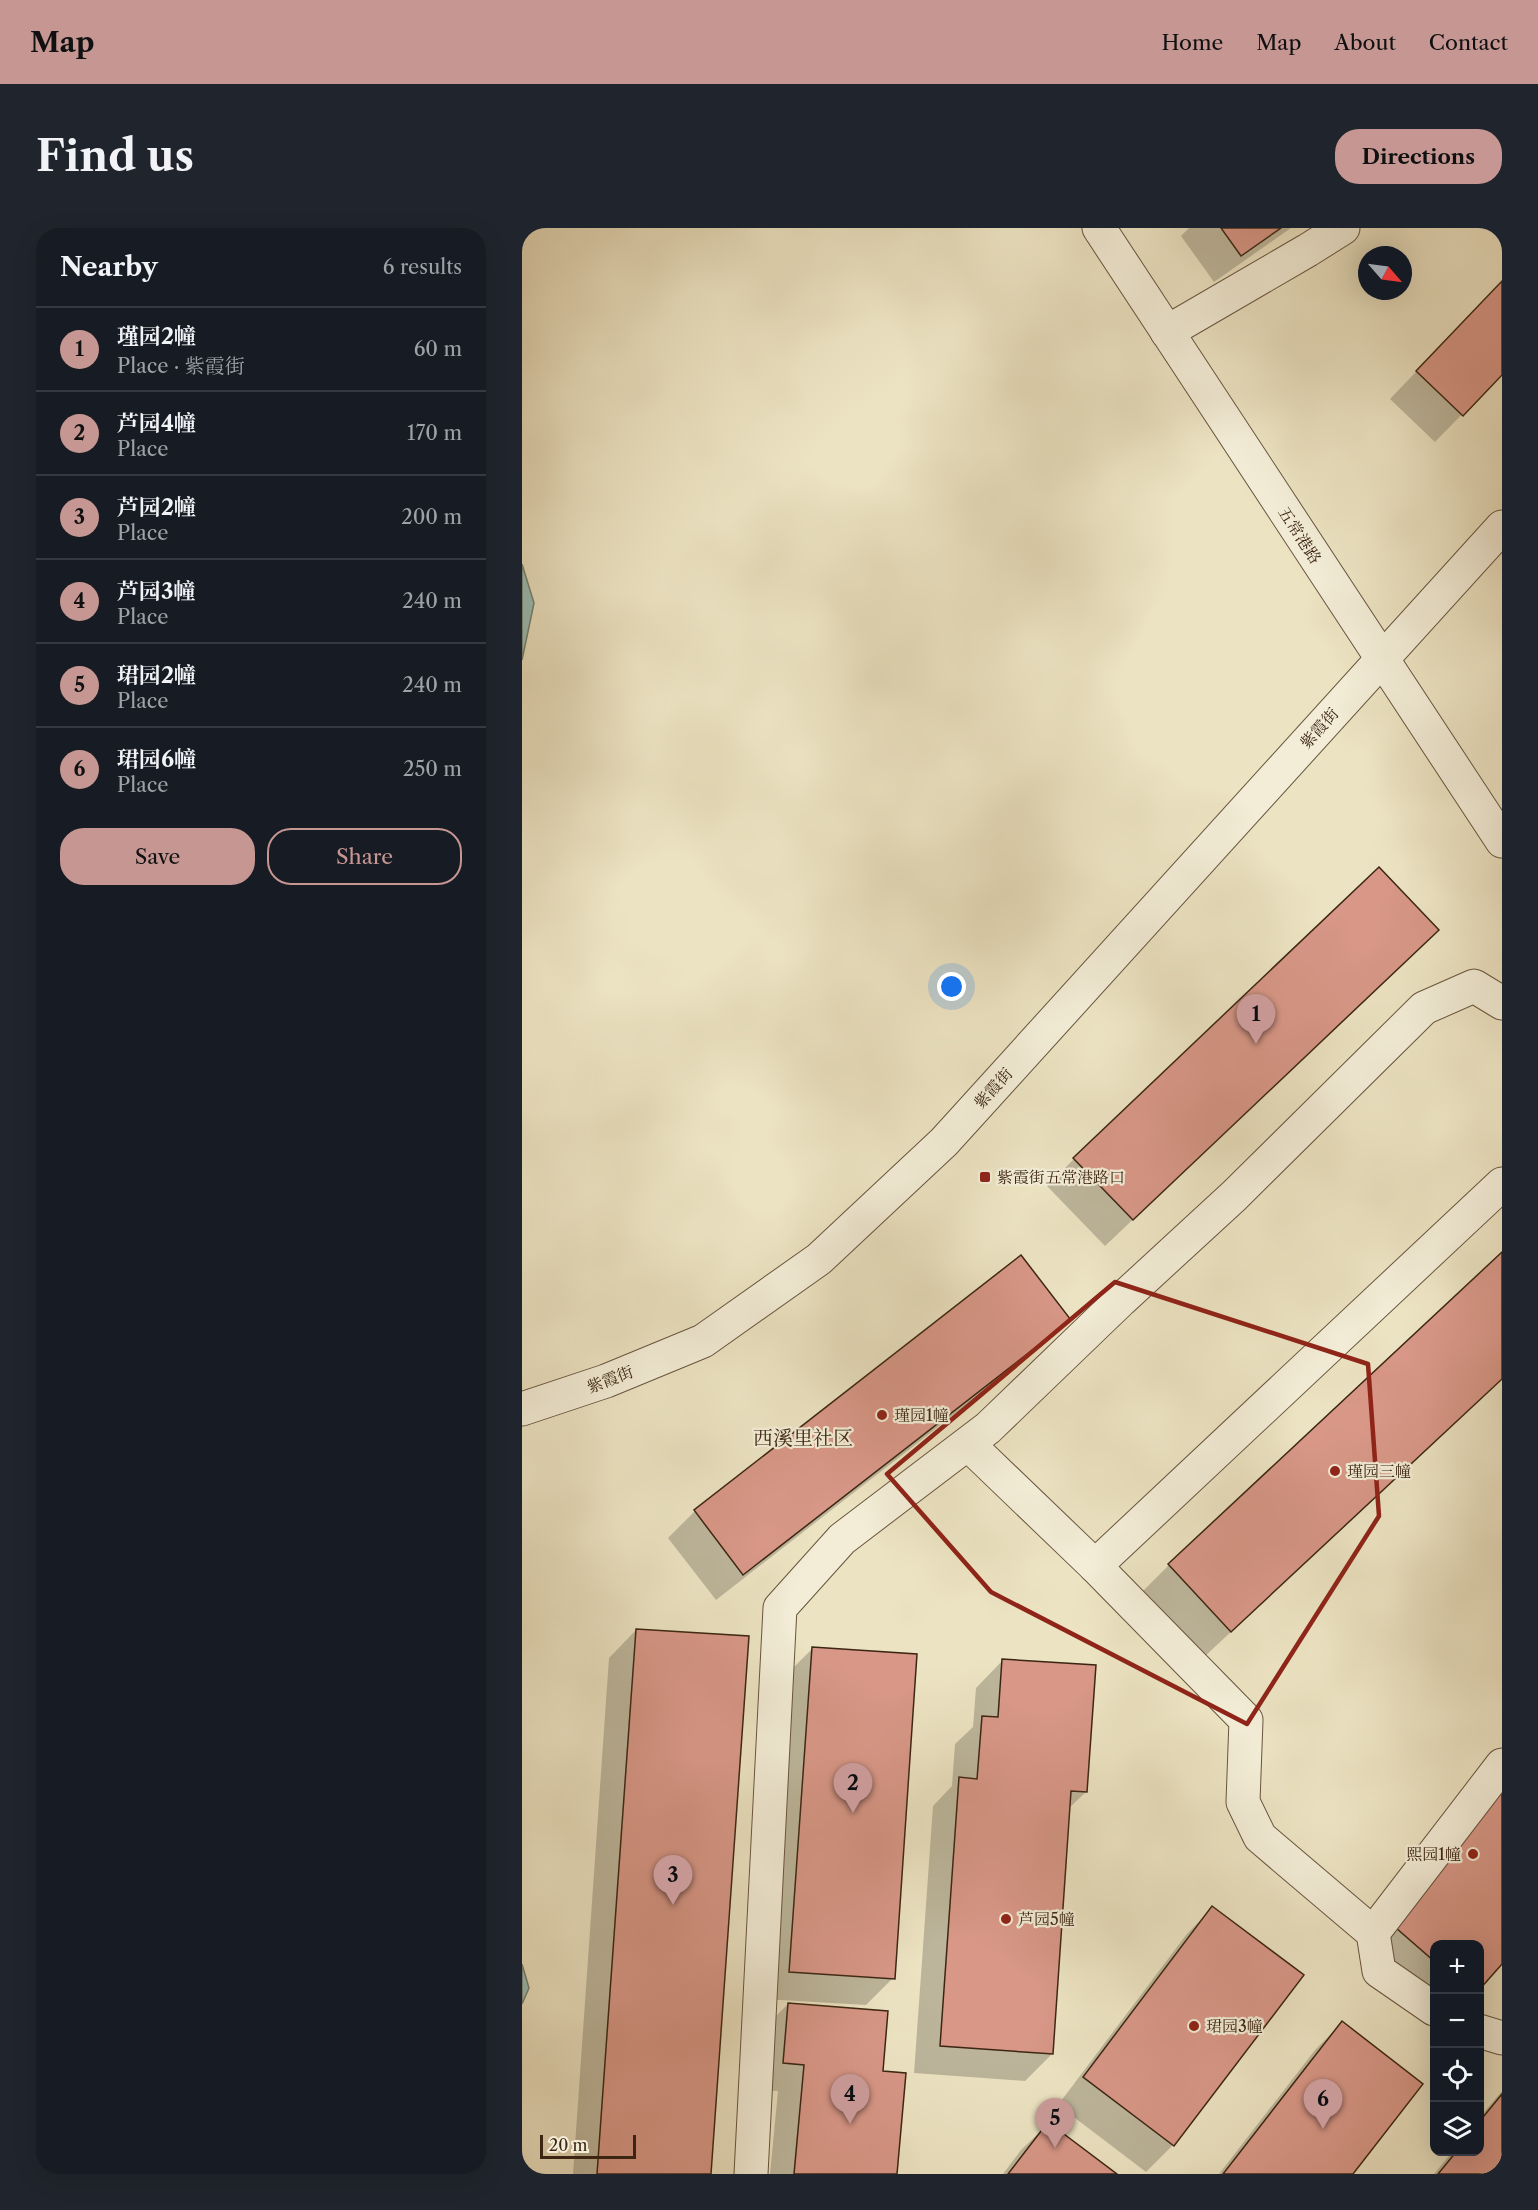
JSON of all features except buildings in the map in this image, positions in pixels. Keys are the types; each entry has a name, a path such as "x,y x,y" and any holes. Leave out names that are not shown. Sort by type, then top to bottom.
{"street":[{"name":"五常港路","path":"1099,228 1502,841"},
{"path":"1167,332 1342,228"},
{"name":"紫霞街","path":"522,1409 606,1382 703,1341 819,1259 944,1142 1502,527"},
{"path":"751,2174 780,1608 842,1539 988,1428 1121,1300 1234,1196 1424,1008 1474,986 1502,1003"},
{"path":"1095,1566 1502,1184"},
{"path":"968,1444 1095,1566 1246,1720 1243,1802 1260,1837 1373,1934 1379,1971 1430,2006"},
{"path":"1373,1934 1502,1765"}],"highlighted area":[{"path":"1115,1282 1368,1364 1379,1516 1247,1724 991,1592 887,1474"}],"water":[{"path":"522,564 534,603 522,660"},
{"path":"522,1964 529,1988 522,2004"}],"place":[{"name":"瑾园2幢","path":"1256,1044"},
{"name":"紫霞街五常港路口","path":"985,1177"},
{"name":"瑾园1幢","path":"882,1415"},
{"name":"瑾园三幢","path":"1335,1471"},
{"name":"芦园4幢","path":"853,1813"},
{"name":"熙园1幢","path":"1473,1854"},
{"name":"芦园2幢","path":"673,1905"},
{"name":"芦园5幢","path":"1006,1919"},
{"name":"珺园3幢","path":"1194,2026"},
{"name":"芦园3幢","path":"850,2124"},
{"name":"珺园6幢","path":"1323,2129"},
{"name":"珺园2幢","path":"1055,2148"}],"district":[{"name":"西溪里社区","path":"803,1438"}]}
